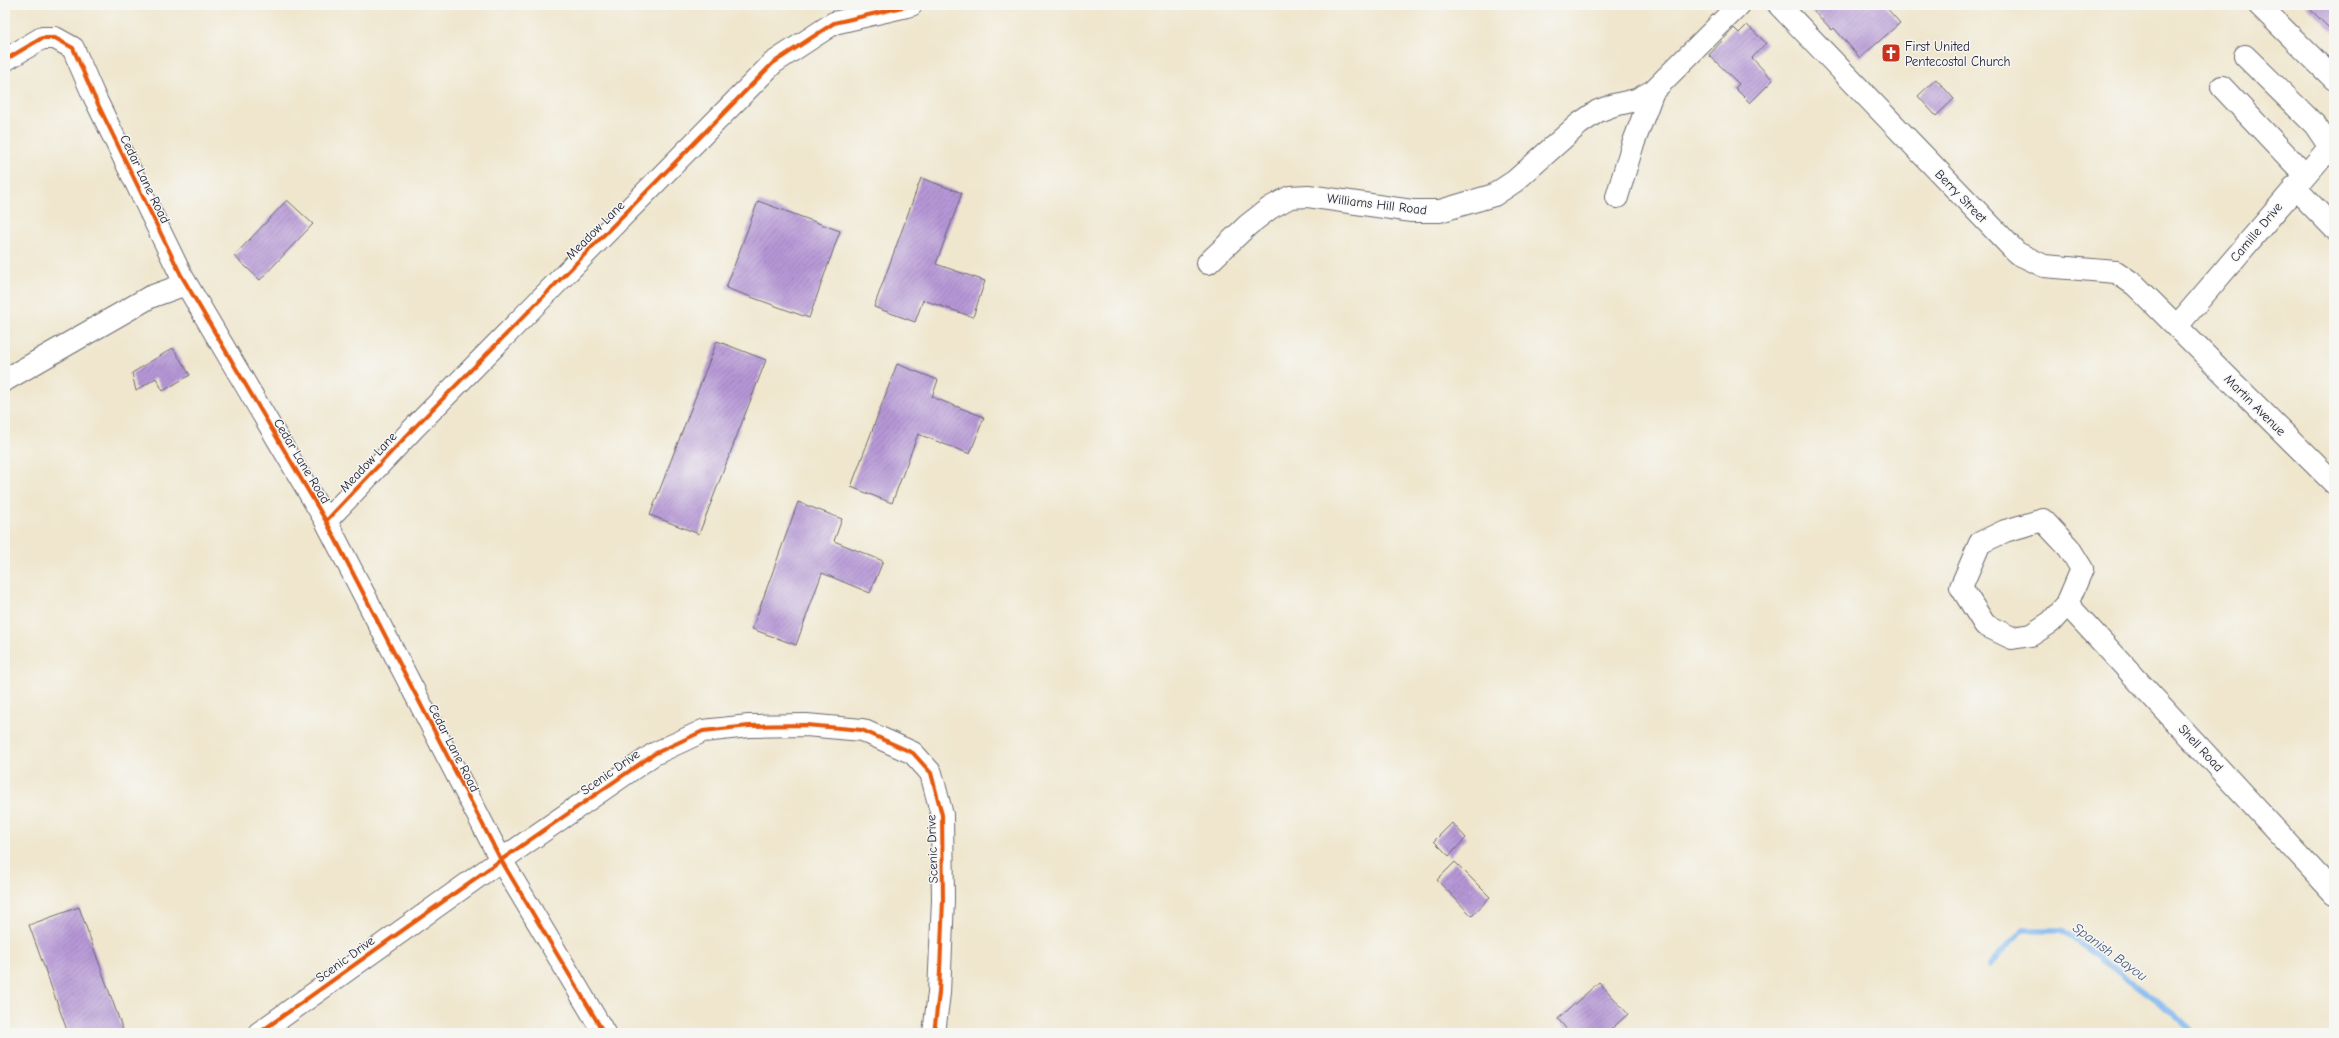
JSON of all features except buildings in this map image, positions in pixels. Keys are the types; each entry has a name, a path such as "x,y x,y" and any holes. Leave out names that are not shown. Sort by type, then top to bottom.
{"street":[{"name":"Meadow Lane","path":"326,521 414,428 773,63 834,23 911,5"},
{"name":"Williams Hill Road","path":"1208,263 1248,225 1270,208 1290,197 1308,196 1412,211 1440,211 1494,195 1515,181 1580,124 1598,111 1614,105 1636,100 1653,91 1739,5"},
{"name":"Berry Street","path":"1779,5 2017,253 2044,266 2116,272 2135,285 2176,326"},
{"path":"2260,5 2334,79"},
{"name":"Cedar Lane Road","path":"5,60 42,38 56,38 73,48 92,94 186,284 326,521 501,860 604,1033"},
{"path":"2245,56 2315,125 2332,146"},
{"path":"2222,87 2300,181 2334,228"},
{"name":"Williams Hill Road","path":"1617,196 1632,147 1653,91"},
{"name":"Camille Drive","path":"2176,326 2300,181 2332,146"},
{"path":"5,380 150,296 186,284"},
{"name":"Martin Avenue","path":"2176,326 2334,483"},
{"path":"2043,520 2069,548 2082,569 2067,604 2051,622 2031,635 2012,638 1985,625 1961,587 1980,543 2005,531 2043,520"},
{"name":"Shell Road","path":"2067,604 2334,893"},
{"name":"Scenic Drive","path":"259,1033 501,860 654,754 703,731 749,726 806,725 862,730 913,753 931,773 942,815 943,900 939,993 934,1033"}],"waterway":[{"name":"Spanish Bayou","path":"1989,966 2022,930 2061,930 2172,1012 2195,1033"}],"cycle path":[{"path":"326,521 414,428 773,63 834,23 911,5"},
{"path":"5,60 42,38 55,38 73,48 93,94 181,275 326,521 501,860 604,1033"},
{"path":"259,1033 501,860 654,754 703,731 749,726 806,725 862,730 913,753 931,773 942,815 943,900 939,993 934,1033"}],"place":[{"name":"First United Pentecostal Church","path":"1891,53"}]}
